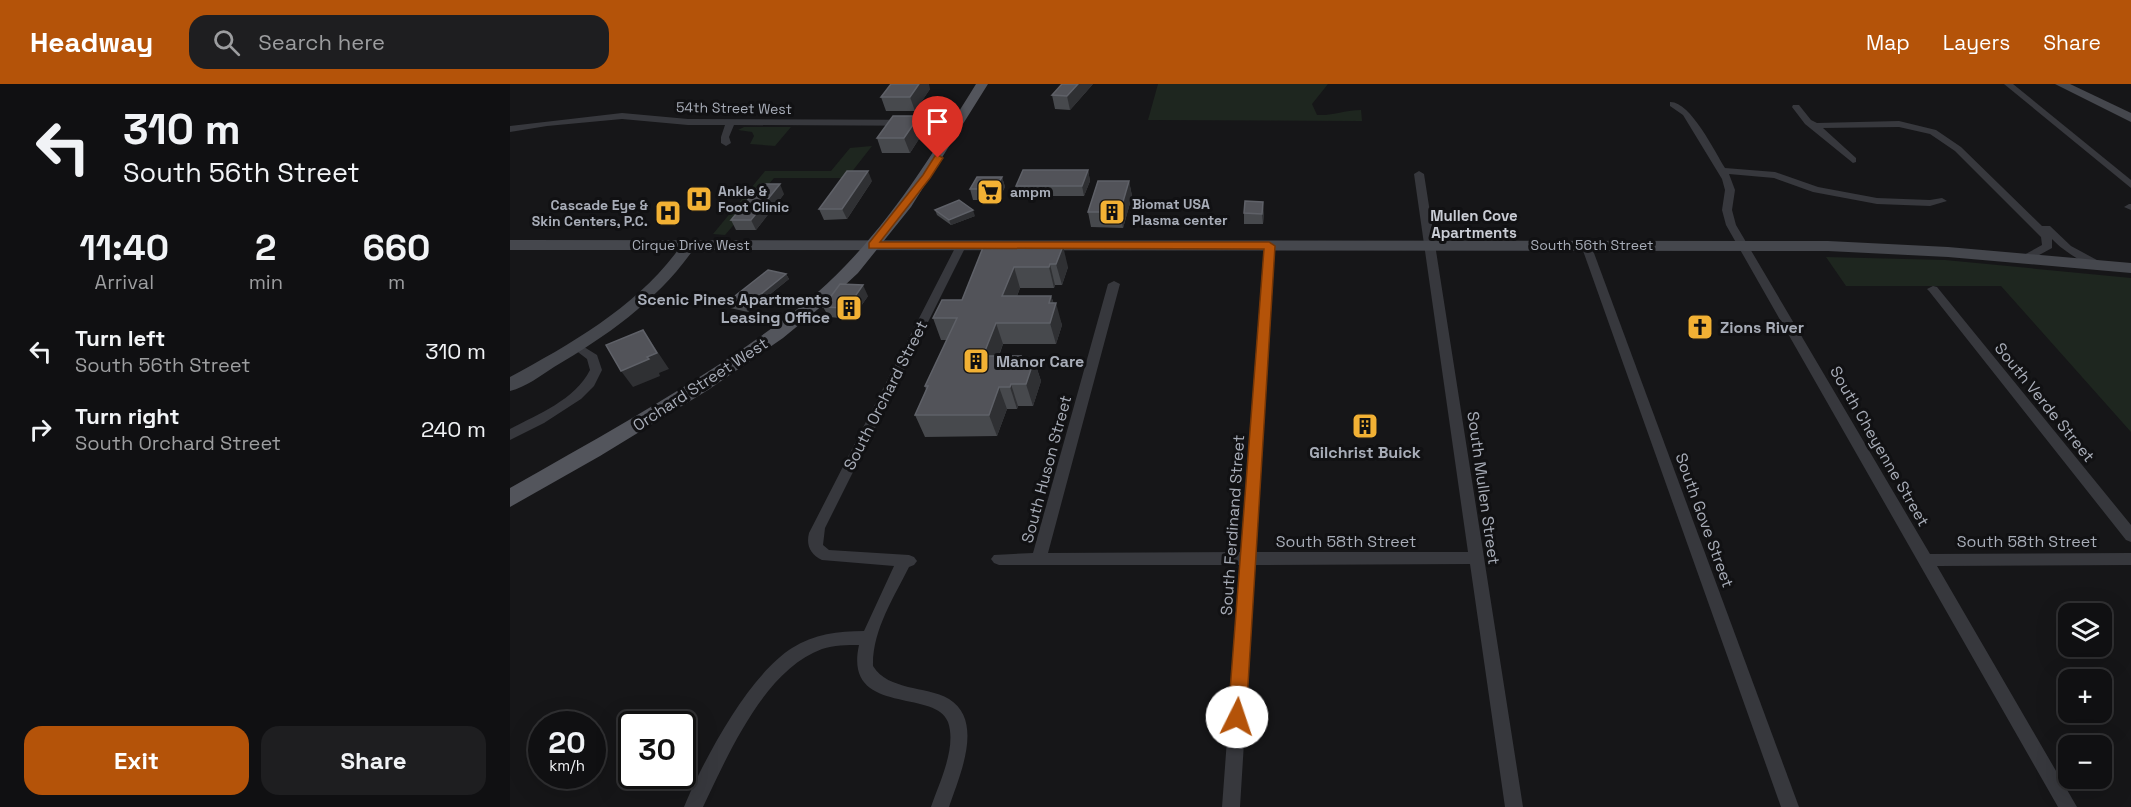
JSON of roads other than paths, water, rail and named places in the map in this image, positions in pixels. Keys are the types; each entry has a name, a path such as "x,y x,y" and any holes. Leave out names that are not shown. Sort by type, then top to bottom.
{"main road":[{"path":"872,246 927,176 982,84"},
{"path":"2061,84 2131,118"},
{"name":"Cirque Drive West","path":"510,245 872,246"},
{"path":"510,385 576,346 643,296 679,261 690,245"},
{"name":"South 56th Street","path":"872,246 1586,245 1886,248 2131,268"},
{"name":"Orchard Street West","path":"510,499 630,430 750,353 825,294 872,246"}],"street":[{"path":"2008,84 2131,185"},
{"name":"South Cheyenne Street","path":"1673,104 1684,111 1722,171 1730,186 1728,210 1731,225 1742,246 2068,807"},
{"path":"1796,107 1808,122 1853,160"},
{"name":"54th Street West","path":"510,129 547,123 622,117 732,122 959,123"},
{"path":"726,142 725,137 732,122"},
{"path":"1815,126 1893,124 1925,129 1941,136 2006,194 2048,240 2045,249 2026,258"},
{"path":"1722,171 1775,175 1810,189 1877,201 1933,203 1942,201"},
{"name":"South Mullen Street","path":"1419,174 1514,807"},
{"path":"2006,194 2018,201 2067,248 2103,266"},
{"name":"South Gove Street","path":"1586,245 1790,807"},
{"name":"South Orchard Street","path":"869,638 906,561 826,556 814,546 818,528 961,246"},
{"name":"South Ferdinand Street","path":"1231,807 1269,246"},
{"name":"South Huson Street","path":"1039,558 1114,284"},
{"name":"South Verde Street","path":"1933,289 2131,536"},
{"path":"510,435 571,400 593,380 597,364 591,354 576,346"},
{"name":"South 58th Street","path":"999,559 1476,558"},
{"name":"South 58th Street","path":"1924,560 2131,559"},
{"path":"693,807 737,723 758,694 786,663 818,643 835,639 869,638 864,663 873,680 889,689 942,704 958,720 960,731 958,747 940,807"}],"place":[{"name":"ampm","path":"990,192"},
{"name":"Ankle & Foot Clinic","path":"699,199"},
{"name":"Biomat USA Plasma center","path":"1112,212"},
{"name":"Cascade Eye & Skin Centers, P.C.","path":"668,213"},
{"name":"Scenic Pines Apartments Leasing Office","path":"849,308"},
{"name":"Zions River","path":"1700,327"},
{"name":"Manor Care","path":"976,361"},
{"name":"Gilchrist Buick","path":"1365,426"}],"district":[{"name":"Mullen Cove Apartments","path":"1474,224"}]}
